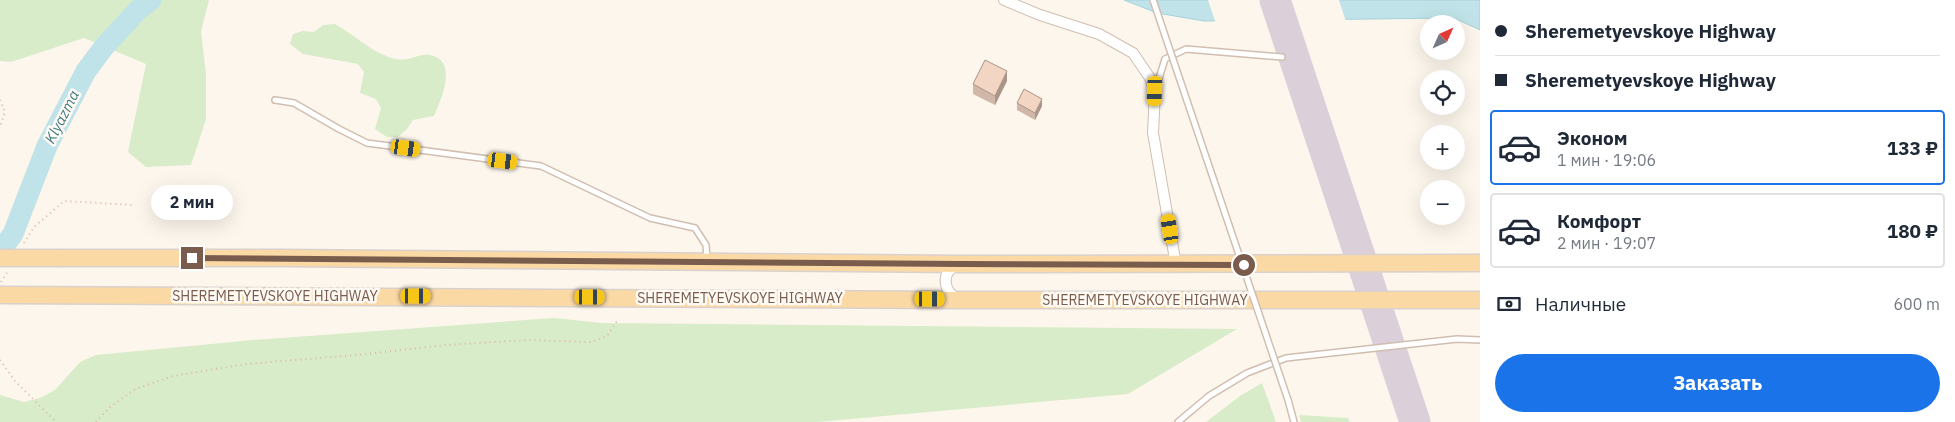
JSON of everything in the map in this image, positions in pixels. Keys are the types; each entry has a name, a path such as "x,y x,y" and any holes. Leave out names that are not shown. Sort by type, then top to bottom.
{"main road":[{"path":"5,263 63,258 284,258 1176,265 1480,263"},
{"name":"SHEREMETYEVSKOYE HIGHWAY","path":"0,295 964,300 1480,300"}],"street":[{"path":"1004,0 1040,15 1099,34 1133,53 1150,78 1155,91 1154,133 1176,265"},
{"path":"962,264 948,272 945,279 946,287 950,294 964,300"}],"lane":[{"path":"1152,0 1294,422"},
{"path":"1155,91 1165,59 1186,50 1282,57"},
{"path":"275,100 294,103 367,143 541,166 650,218 696,228 706,245 707,262"},
{"path":"1178,422 1209,396 1247,373 1286,358 1457,339 1480,340"}],"path":[{"path":"0,100 5,112 0,127"},
{"path":"24,243 34,227 64,201 133,205"},
{"path":"0,284 5,263"},
{"path":"96,422 109,408 135,389 173,376 246,364 357,355 445,345 528,340 590,342 607,336 617,322"},
{"path":"0,360 15,381 56,422"}],"green space":[{"path":"0,0 209,0 201,31 206,74 206,119 191,165 146,167 128,152 146,64 84,38 11,62 0,61"},
{"path":"335,24 372,49 388,57 400,60 430,55 439,59 444,65 446,82 434,116 413,120 398,137 387,137 375,129 381,108 376,99 360,93 364,72 358,64 303,54 290,44 293,34 303,31 314,32 323,25"},
{"path":"554,318 602,323 1237,329 1128,394 817,422 0,422 0,395 24,402 40,398 55,390 80,362 96,355 253,340"},
{"path":"1262,383 1276,422 1206,422 1240,396"},
{"path":"1299,415 1348,418 1350,422 1301,422"}],"water":[{"path":"1124,0 1480,0 1480,30 1465,23 1465,15 1420,15 1420,18 1204,21 1157,13"}],"pier":[{"path":"1208,0 1339,0 1346,22 1216,24"}],"building":[{"path":"985,60 1007,71 995,96 973,84"},
{"path":"1024,89 1042,99 1035,113 1017,103"}],"waterway":[{"name":"Klyazma","path":"0,251 13,234 47,146 86,71 104,47 138,10 151,0"}],"taxiway":[{"path":"1275,0 1415,422"}],"route":[{"path":"192,258 543,262 1244,265"}]}
